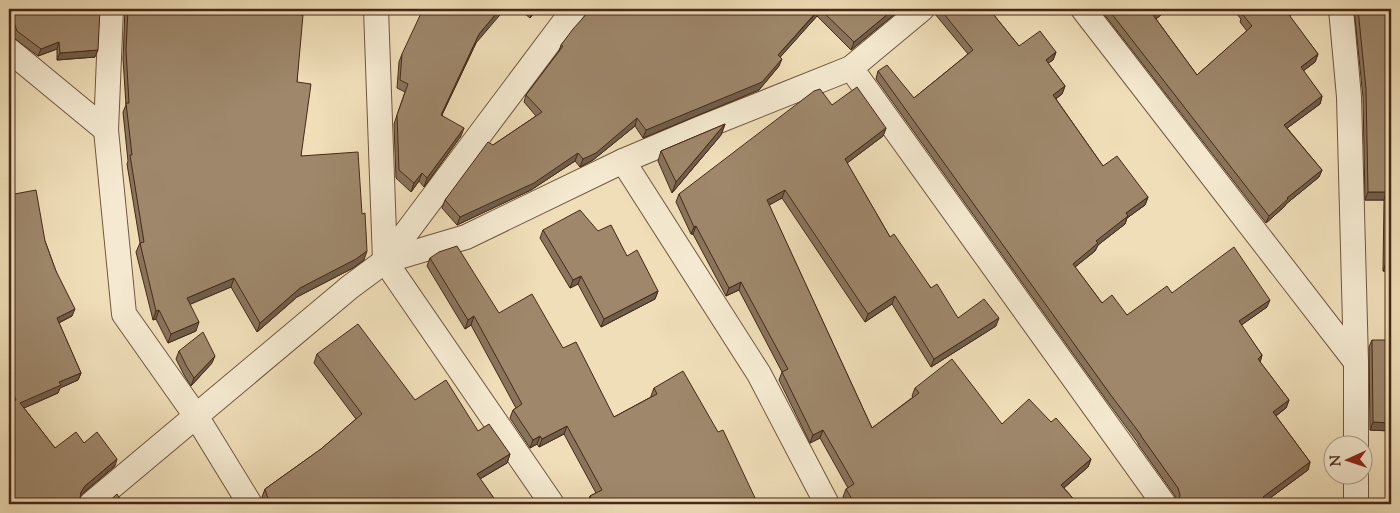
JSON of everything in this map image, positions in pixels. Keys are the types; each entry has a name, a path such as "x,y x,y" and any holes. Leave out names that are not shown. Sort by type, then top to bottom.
{"street":[{"path":"111,9 106,130 124,314 196,416 250,504"},
{"path":"376,9 385,261 552,504"},
{"path":"91,504 350,287 385,261 574,9"},
{"path":"385,261 466,237 623,161 851,68 922,9"},
{"path":"1083,9 1356,362"},
{"path":"1341,9 1349,97 1356,362 1356,436"},
{"path":"9,50 106,130"},
{"path":"851,68 1164,504"},
{"path":"623,161 759,374 827,504"},
{"path":"1356,486 1356,504"}],"building":[{"path":"9,9 100,9 98,50 60,53 59,42 41,49 17,31"},
{"path":"128,9 301,9 301,15 303,15 297,82 311,84 301,156 358,152 362,214 365,213 367,251 356,259 300,288 260,323 234,278 187,298 199,322 171,334 159,310 156,311 140,243 144,242 130,155 132,155 126,103 129,103 126,50"},
{"path":"423,9 500,9 479,34 441,115 464,128 427,178 422,173 414,183 399,170 397,115 408,84 400,80 402,54"},
{"path":"591,9 819,9 778,55 782,59 762,82 646,130 637,118 596,153 583,159 578,153 534,183 460,217 445,200 488,142 493,145 542,112 526,95 563,46 561,45 573,29"},
{"path":"820,9 894,9 854,42"},
{"path":"940,9 989,9 1019,46 1040,31 1056,52 1046,60 1065,86 1053,95 1103,166 1117,156 1148,197 1126,213 1128,216 1096,241 1098,243 1073,264 1102,303 1112,295 1127,315 1167,286 1172,293 1234,247 1270,300 1239,321 1262,355 1258,359 1289,400 1273,412 1310,462 1263,497 1269,504 1181,504 1179,502 1178,488 1141,435 878,71 887,65 914,98 973,50"},
{"path":"1108,9 1162,9 1153,15 1197,75 1252,26 1243,15 1245,13 1242,9 1291,9 1287,12 1318,54 1301,67 1322,96 1284,125 1322,170 1287,198 1269,216"},
{"path":"1358,9 1391,9 1391,263 1386,263 1386,192 1368,192 1366,89"},
{"path":"857,87 886,128 845,159 890,237 894,234 931,288 937,284 958,318 984,299 999,318 934,359 895,296 868,314 785,190 767,200 872,428 919,393 915,388 952,359 1002,424 1029,399 1051,422 1056,418 1091,459 1061,485 1078,504 855,504 846,489 854,484 823,430 813,435 782,372 788,369 741,282 729,288 696,226 694,227 679,194 814,91 820,89 832,105"},
{"path":"725,124 676,182 661,151"},
{"path":"36,190 45,241 56,271 75,309 57,318 81,373 59,382 61,385 20,403 55,448 76,432 84,443 97,432 117,459 85,486 80,498 83,504 9,504 9,402 16,400 9,384 9,376 15,374 9,360 9,195"},
{"path":"580,210 598,231 611,225 627,256 637,250 658,291 604,319 581,276 573,280 543,230"},
{"path":"457,246 499,313 532,294 563,348 576,342 614,417 657,394 654,388 683,371 718,432 723,430 756,500 747,504 594,504 590,496 602,490 567,426 542,439 540,436 533,440 513,410 522,404 474,316 468,320 430,258 439,252"},
{"path":"358,324 415,400 446,380 478,431 489,424 510,454 477,474 498,504 272,504 265,489 321,449 362,414 317,354"},
{"path":"203,332 215,356 194,378 179,351"},
{"path":"1372,340 1391,340 1391,423 1373,422"},
{"path":"117,494 123,504 106,504"}]}
